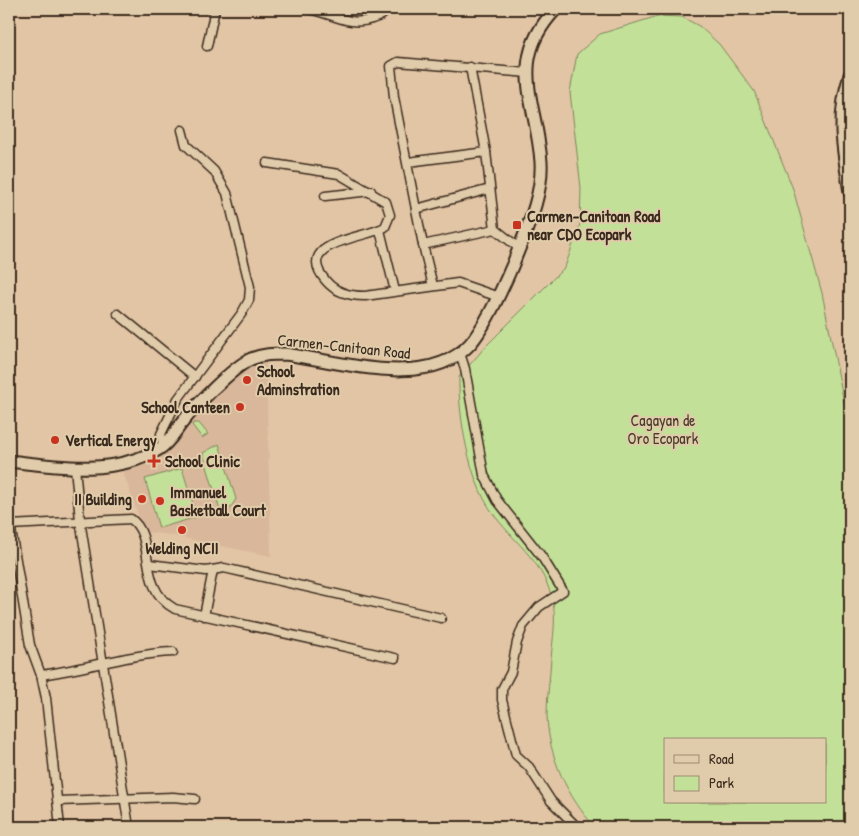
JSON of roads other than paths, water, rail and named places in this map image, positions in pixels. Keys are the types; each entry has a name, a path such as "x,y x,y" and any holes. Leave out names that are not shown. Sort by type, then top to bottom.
{"main road":[{"name":"Carmen-Canitoan Road","path":"9,461 75,467 118,465 137,460 163,447 208,395 243,363 260,356 285,354 410,370 432,366 460,353 478,332 496,296 519,248 539,194 541,162 529,97 528,60 535,36 556,9"},
{"path":"850,76 843,99 841,120 850,192"}],"street":[{"path":"207,46 215,9"},
{"path":"308,9 360,23 383,15 388,9"},
{"path":"433,286 423,245 394,97 391,66 398,62 528,73"},
{"path":"470,67 486,152 495,229 519,248"},
{"path":"163,447 161,437 163,429 182,393 242,313 249,300 250,287 228,193 214,171 186,145 182,130"},
{"path":"408,162 486,152"},
{"path":"267,164 339,174 371,190 386,202 390,208 388,222 380,230 333,244 320,253 317,260 318,268 326,281 336,289 346,294 365,296 433,286 464,284 496,296"},
{"path":"416,209 490,188"},
{"path":"324,196 371,190"},
{"path":"423,245 495,229"},
{"path":"380,230 395,291"},
{"path":"118,314 195,377"},
{"path":"460,353 465,370 484,475 497,500 542,557 563,591 539,607 523,626 517,642 511,672 502,689 502,700 516,755 529,767 551,801 577,827"},
{"path":"75,467 80,520 126,798 129,827"},
{"path":"9,518 30,645 42,675 60,827"},
{"path":"9,525 80,520 131,519 139,528 153,587 161,600 175,609 395,658"},
{"path":"149,564 206,572 224,568 441,618"},
{"path":"204,616 213,570"},
{"path":"42,675 104,665 148,653 173,652"},
{"path":"58,801 126,798 195,798"}],"place":[{"name":"Carmen-Canitoan Road near CDO Ecopark","path":"517,225"},
{"name":"School Adminstration","path":"247,380"},
{"name":"School Canteen","path":"240,407"},
{"name":"Vertical Energy","path":"55,440"},
{"name":"School Clinic","path":"154,461"},
{"name":"II Building","path":"142,499"},
{"name":"Immanuel Basketball Court","path":"160,501"},
{"name":"Welding NCII","path":"182,530"}],"park label":[{"name":"Cagayan de Oro Ecopark","path":"663,429"}]}
